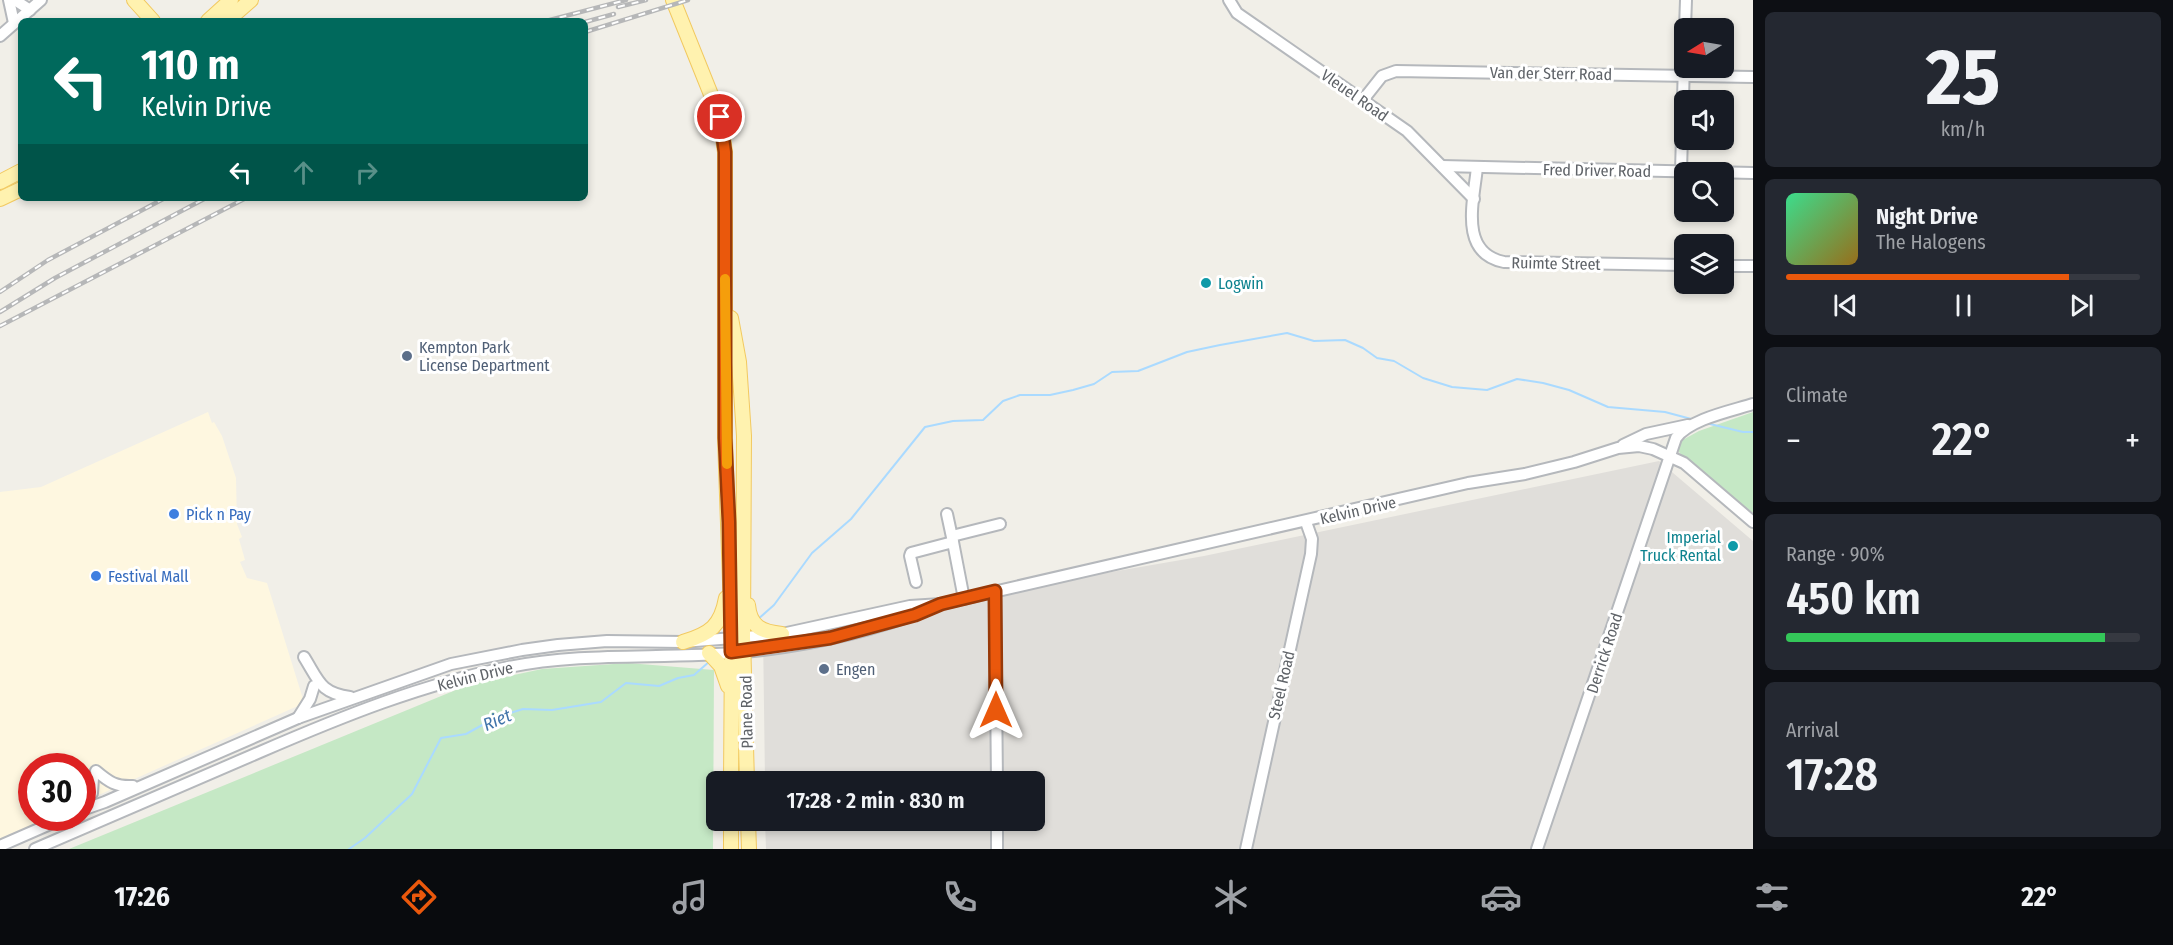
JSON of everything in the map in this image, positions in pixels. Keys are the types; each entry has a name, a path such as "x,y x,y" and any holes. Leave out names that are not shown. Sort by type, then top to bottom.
{"main road":[{"path":"134,0 150,18"},
{"path":"210,18 231,0"},
{"path":"230,18 251,0"},
{"name":"Plane Road","path":"673,0 720,117 725,152 725,438 730,576 738,645 746,771"},
{"path":"0,182 18,173"},
{"path":"0,199 18,190"},
{"name":"Plane Road","path":"726,248 730,308 739,363 744,436 744,589 732,703 731,771"},
{"path":"729,522 736,437"},
{"path":"683,642 710,631 719,621 730,576"},
{"path":"744,589 749,613 755,625 766,632 782,634"},
{"path":"709,653 721,666 732,703"},
{"path":"731,831 731,849"},
{"path":"748,831 749,849"}],"street":[{"path":"9,0 14,24"},
{"path":"15,0 30,10"},
{"path":"21,18 41,0"},
{"name":"Vleuel Road","path":"1229,0 1237,13 1407,131 1474,200"},
{"path":"1685,18 1686,0"},
{"path":"0,36 18,20"},
{"name":"Van der Sterr Road","path":"1363,100 1378,79 1386,73 1396,71 1674,75"},
{"name":"Van der Sterr Road","path":"1734,76 1753,76"},
{"path":"1681,162 1684,78"},
{"name":"Fred Driver Road","path":"1442,166 1674,171"},
{"name":"Ruimte Street","path":"1477,167 1473,238 1483,251 1500,261 1674,265"},
{"name":"Fred Driver Road","path":"1734,172 1753,173"},
{"path":"1734,266 1753,266"},
{"path":"1618,448 1646,434 1694,424 1753,404"},
{"name":"Derrick Road","path":"1537,849 1670,456 1680,433 1694,424"},
{"name":"Kelvin Drive","path":"35,849 367,707 474,675 512,666 557,660 709,653 782,634 910,606 941,604 964,599 1468,483 1525,474 1618,448 1645,447 1670,456 1694,470 1753,522"},
{"path":"947,514 964,599"},
{"name":"Steel Road","path":"1246,849 1311,554 1312,539 1306,522"},
{"path":"916,582 911,553 1000,524"},
{"path":"995,591 997,771"},
{"name":"Kelvin Drive","path":"96,803 141,786 298,718 451,664 522,650 607,641 738,645 830,638 915,615 941,604"},
{"path":"304,657 325,690 334,695 353,697"},
{"path":"298,718 306,707 314,686"},
{"path":"96,775 117,786 141,786"},
{"path":"0,846 34,831"},
{"path":"997,831 997,849"}],"shaded area":[{"path":"208,412 212,423 214,422 222,436 236,478 237,524 242,537 239,539 245,560 240,562 247,578 267,583 303,699 300,705 96,796 96,753 18,753 19,831 0,839 0,492 41,487"},
{"path":"1659,461 1753,541 1753,849 766,849 765,831 1045,831 1045,771 765,771 763,632 1204,556"}],"green space":[{"path":"1753,412 1753,513 1687,462 1679,452 1677,443 1699,431"},
{"path":"628,663 714,670 713,771 706,771 706,831 713,831 713,849 69,849 468,685 542,669"}],"waterway":[{"path":"757,620 774,605 812,553 851,519 925,427 953,421 983,420 1003,401 1020,395 1050,395 1073,390 1094,384 1112,372 1138,371 1187,352 1287,333 1314,341 1345,340 1363,348 1377,358 1394,361 1423,378 1452,387 1487,390 1517,379 1569,390 1608,407 1665,412 1695,420"},
{"path":"1706,423 1743,432 1753,432"},
{"name":"Riet","path":"349,849 365,838 412,794 441,738 466,734 495,718 523,709 552,710 601,702 626,683 659,686 678,678 694,675 710,661"}],"railway":[{"path":"557,18 626,0"},
{"path":"618,7 646,0"},
{"path":"588,31 688,0"},
{"path":"588,21 614,14"},
{"path":"0,292 48,260 159,201"},
{"path":"0,312 55,278 200,201"},
{"path":"0,326 240,201"}],"slow traffic":[{"path":"725,279 727,464"}],"place":[{"name":"Logwin","path":"1206,283"},
{"name":"Kempton Park License Department","path":"407,356"},
{"name":"Pick n Pay","path":"174,514"},
{"name":"Imperial Truck Rental","path":"1733,546"},
{"name":"Festival Mall","path":"96,576"},
{"name":"Engen","path":"824,669"}],"route":[{"path":"720,117 725,152 725,438 731,652 744,652 861,631 915,615 941,604 995,591 996,710"}]}
